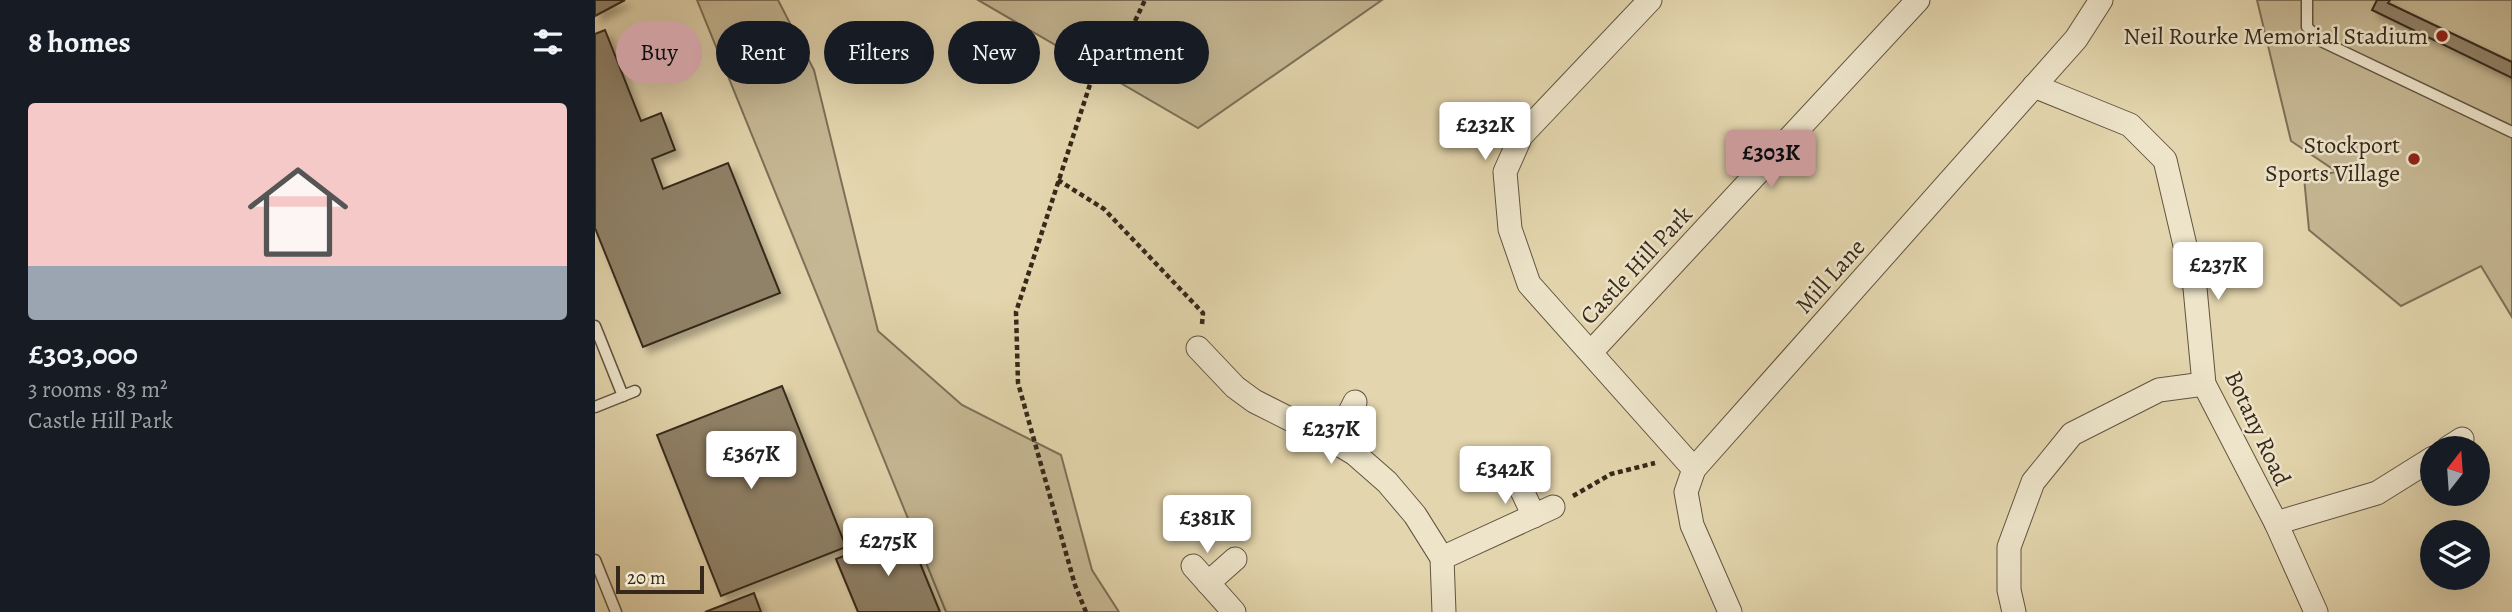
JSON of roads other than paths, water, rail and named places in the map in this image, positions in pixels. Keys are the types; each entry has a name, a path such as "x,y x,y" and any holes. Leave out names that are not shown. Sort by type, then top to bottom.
{"street":[{"name":"Castle Hill Park","path":"1650,0 1521,136 1505,172 1510,229 1528,284 1592,351 1694,469"},
{"name":"Castle Hill Park","path":"1592,351 1918,0"},
{"name":"Mill Lane","path":"1694,469 2075,39 2101,0"},
{"name":"Botany Road","path":"2034,86 2130,125 2165,160 2195,288 2204,384 2276,523 2316,612"},
{"path":"1198,348 1235,387 1254,401 1355,454 1387,482 1415,515 1442,558 1444,612"},
{"path":"2014,612 2009,590 2009,547 2033,482 2064,443 2072,434 2159,390 2204,384"},
{"path":"1335,442 1355,402"},
{"path":"2276,523 2377,493 2420,466"},
{"path":"1694,469 1686,492 1692,525 1730,612"},
{"path":"1442,558 1544,511 1515,476"},
{"path":"1234,612 1201,575 1235,559"}],"lane":[{"path":"2307,0 2307,27 2321,41 2512,132"},
{"path":"595,326 623,396"},
{"path":"595,407 635,391"},
{"path":"595,560 616,612"}],"place":[{"name":"Neil Rourke Memorial Stadium","path":"2442,36"},
{"name":"Stockport Sports Village","path":"2414,159"}]}
